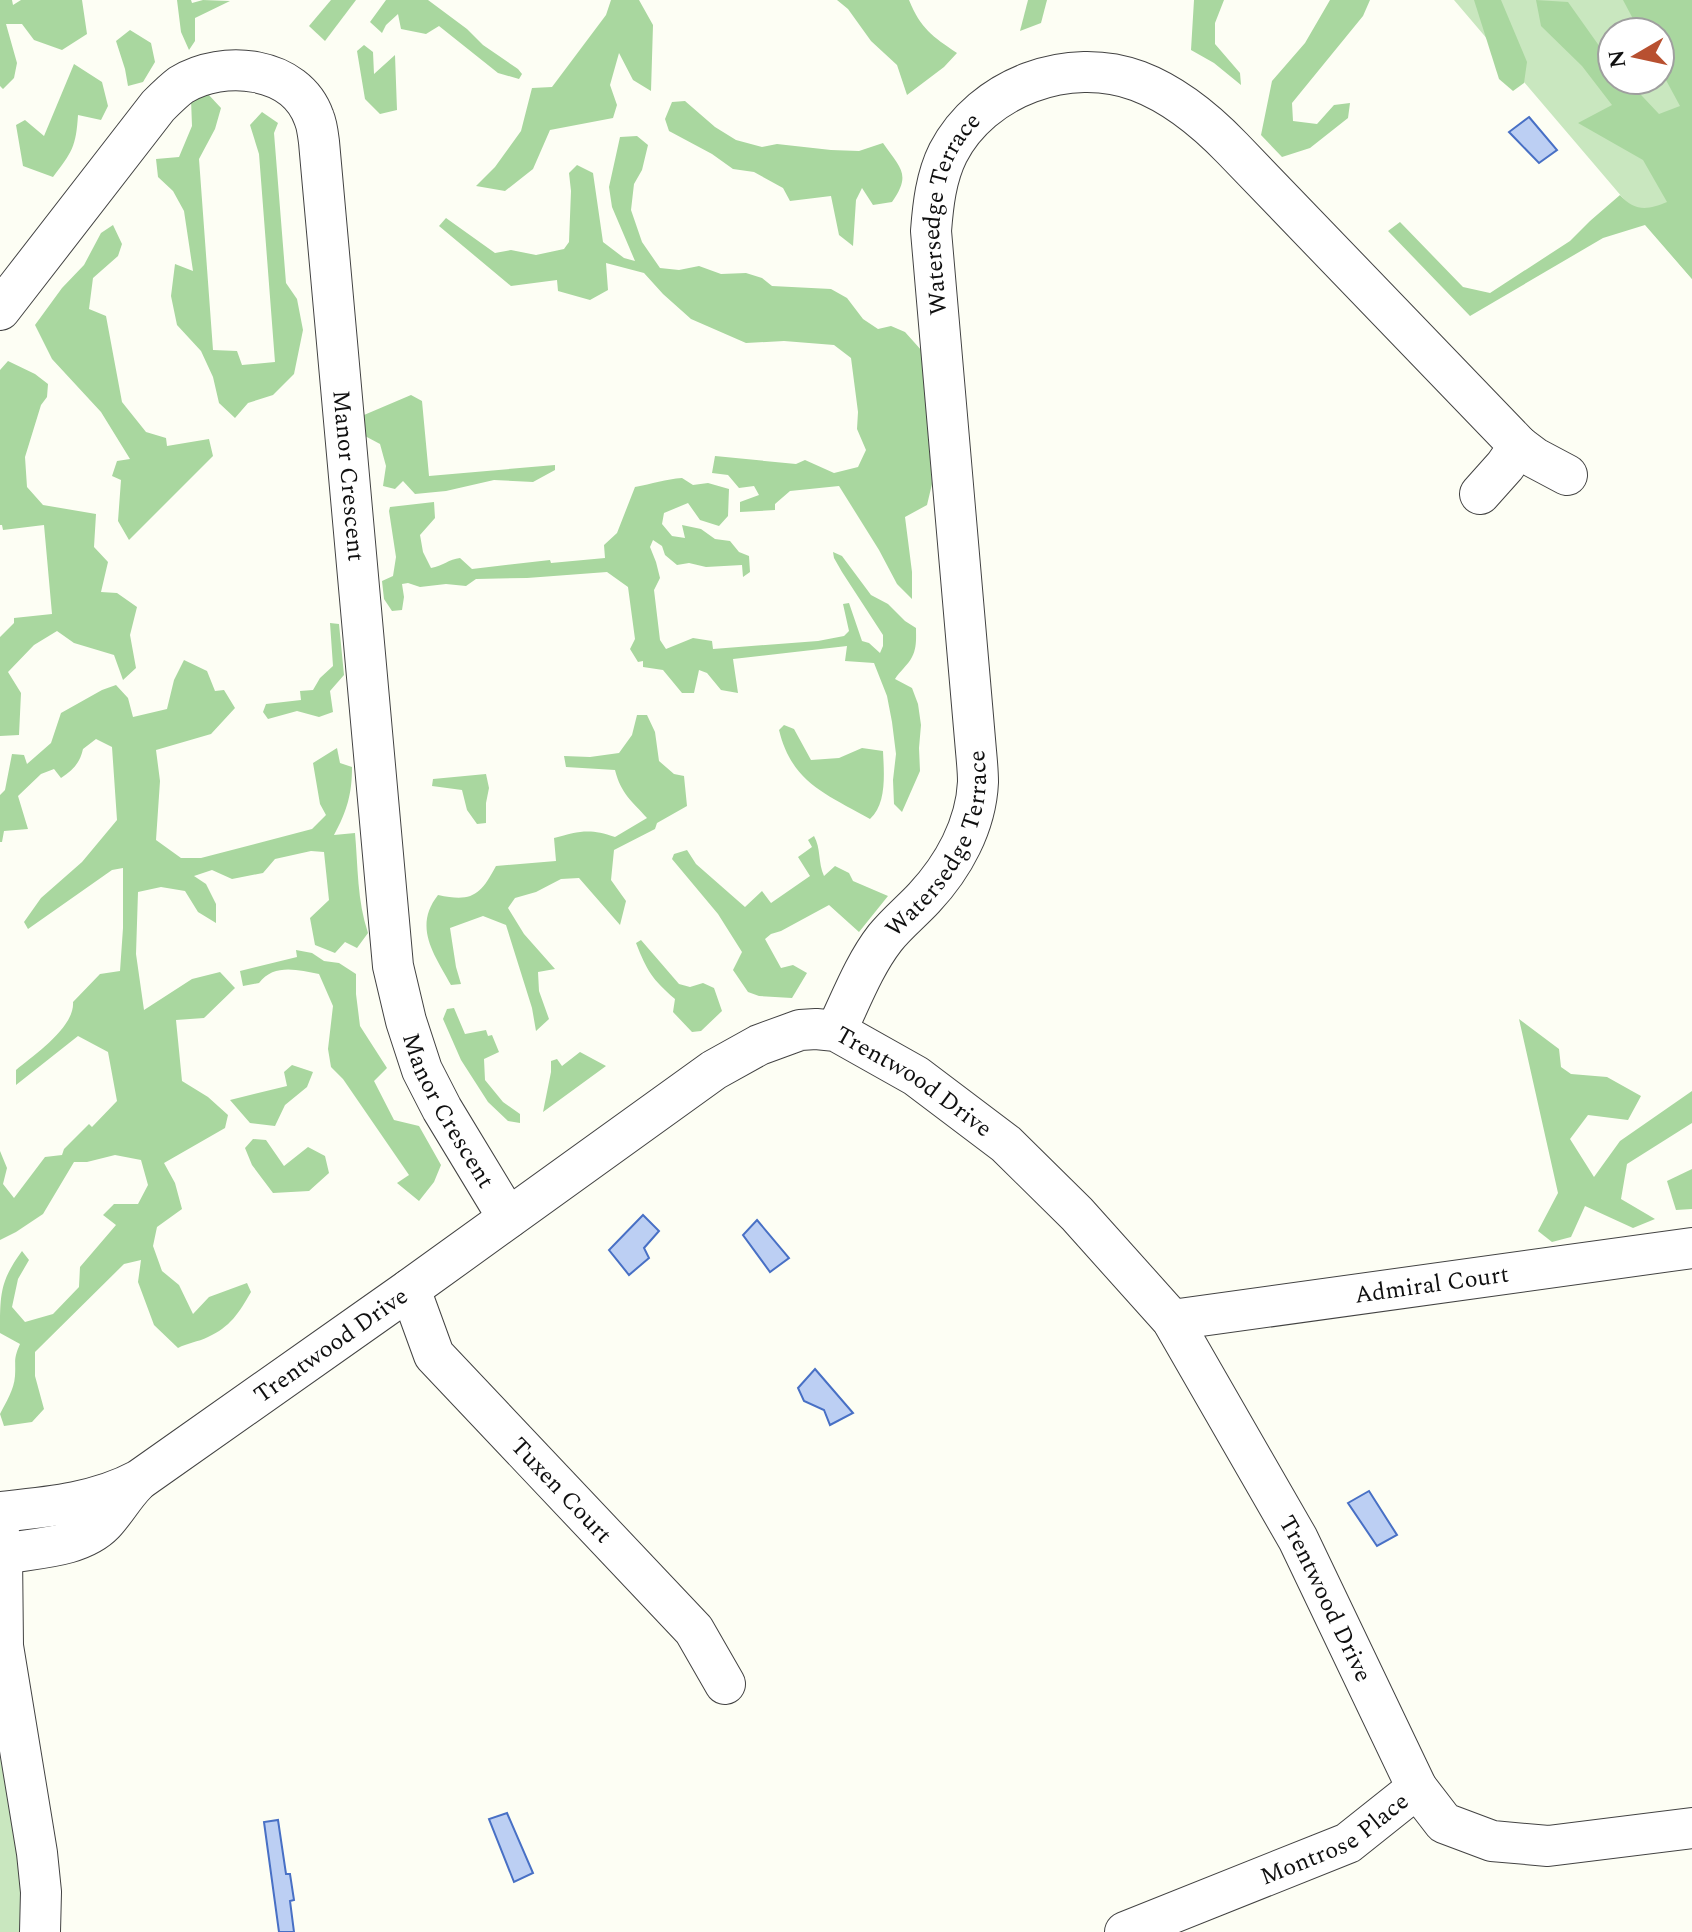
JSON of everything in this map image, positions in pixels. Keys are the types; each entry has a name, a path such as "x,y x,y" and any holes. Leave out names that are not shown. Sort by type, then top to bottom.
{"street":[{"name":"Manor Crescent","path":"0,319 10,297 158,106 181,86 204,75 231,70 258,72 279,78 300,95 314,116 319,142 393,966 422,1070 508,1218"},
{"name":"Watersedge Terrace","path":"836,1031 884,939 943,877 956,855 972,817 978,784 931,231 938,182 947,156 977,115 1002,96 1026,84 1070,72 1127,77 1165,94 1202,118 1519,446 1567,475"},
{"path":"1480,494 1519,446"},
{"name":"Trentwood Drive","path":"1,1546 68,1542 88,1534 104,1524 139,1480 714,1070 759,1045 800,1030 836,1031 916,1076 1006,1144 1077,1214 1172,1320 1298,1539 1417,1788"},
{"name":"Admiral Court","path":"1172,1320 1692,1248"},
{"name":"Tuxen Court","path":"410,1289 434,1355 694,1630 725,1684"},
{"name":"Trentwood Drive","path":"0,1512 80,1502 139,1480"},
{"path":"1,1546 3,1646 37,1853 41,1892 40,1932"},
{"name":"Montrose Place","path":"1141,1928 1348,1843 1417,1788 1444,1823 1492,1841 1548,1846 1692,1828"}],"green space":[{"path":"0,0 12,0 13,5 21,0 82,0 87,34 62,50 34,40 22,24 6,24 17,63 14,78 3,89 0,86"},
{"path":"177,0 191,0 192,3 203,0 230,1 195,18 195,41 189,50 181,32"},
{"path":"331,0 356,0 325,41 309,26"},
{"path":"386,0 428,0 522,74 519,79 498,73 439,26 426,34 401,29 398,14 382,33 370,22"},
{"path":"611,0 639,0 653,25 651,91 633,80 619,53 610,85 617,105 613,118 550,130 533,169 505,191 476,186 495,167 521,131 532,88 552,87 606,15"},
{"path":"837,0 909,0 928,31 957,53 907,95 897,65 871,41 848,9"},
{"path":"1028,0 1047,0 1041,23 1020,31"},
{"path":"1194,0 1224,0 1215,23 1215,44 1240,73 1241,85 1214,63 1191,50"},
{"path":"1330,0 1370,0 1363,16 1292,103 1293,121 1317,124 1334,105 1350,103 1348,118 1310,148 1282,157 1261,135 1272,81 1305,43"},
{"path":"1454,0 1692,0 1692,279"},
{"path":"1474,0 1501,0 1527,62 1524,83 1513,91 1499,79"},
{"path":"1536,0 1568,2 1596,41 1596,84 1582,66 1541,26"},
{"path":"1623,0 1692,0 1692,279 1645,225 1603,238 1470,316 1388,231 1400,222 1463,287 1490,293 1570,241 1620,195 1642,208 1667,202 1643,160 1578,123 1612,105 1605,96 1642,96 1659,114 1680,106 1675,96 1676,16 1632,16"},
{"path":"130,30 151,43 155,62 143,82 128,86 116,41"},
{"path":"364,45 373,52 374,74 395,55 397,110 380,114 365,99 357,51"},
{"path":"74,64 102,82 108,106 101,120 78,115 72,149 53,177 23,166 16,125 25,120 44,136"},
{"path":"207,93 221,108 215,129 199,159 213,350 237,351 242,365 275,362 259,154 250,125 262,112 278,123 274,133 286,283 297,299 303,330 294,374 273,395 248,403 235,418 219,403 213,377 201,351 177,325 171,296 175,264 193,271 184,211 173,191 158,177 156,159 179,157 192,126 191,99"},
{"path":"685,101 715,127 736,140 762,147 777,144 859,151 883,143 901,171 898,192 892,202 873,205 862,188 856,200 853,246 839,235 831,196 790,201 783,188 754,172 733,169 669,131 665,119 672,102"},
{"path":"637,136 648,145 642,170 634,184 631,210 642,242 660,268 679,270 699,266 721,274 746,273 762,278 772,286 831,289 847,298 863,319 878,329 891,326 905,332 922,351 932,484 927,505 905,517 912,599 897,584 839,486 790,491 775,504 775,510 740,512 740,502 759,495 754,486 739,488 728,475 712,473 715,456 796,464 805,460 834,473 858,467 866,450 857,429 858,412 851,358 834,345 784,341 746,343 691,319 644,273 606,263 608,290 590,300 558,291 557,280 511,286 439,226 446,218 495,253 511,250 536,255 564,249 569,242 569,173 577,165 593,173 603,242 624,258 635,261 612,207 609,187 620,137"},
{"path":"113,225 122,244 118,256 93,278 89,309 106,316 122,402 146,432 166,438 167,446 209,439 213,456 129,540 118,521 121,480 112,476 117,461 130,459 101,412 52,359 35,325 62,288 84,265 101,233"},
{"path":"8,361 48,384 47,397 41,405 25,457 27,487 43,505 96,514 94,547 108,562 101,592 117,593 137,607 130,635 136,668 123,680 114,655 74,643 57,631 34,645 8,672 21,693 19,735 0,736 0,637 14,623 14,618 52,614 44,525 3,530 0,525 0,370"},
{"path":"411,395 422,401 429,476 555,465 555,470 533,482 494,480 446,491 415,494 403,481 395,489 383,486 386,466 380,444 365,436 364,415"},
{"path":"682,478 693,485 708,483 729,489 728,516 719,526 700,520 688,503 664,513 662,524 672,536 685,538 682,525 701,529 715,539 730,541 739,552 749,556 750,572 743,577 742,565 677,565 653,540 650,547 660,578 654,590 660,640 666,649 693,638 712,641 713,649 818,641 844,636 849,631 843,604 849,603 862,641 880,653 883,635 842,572 833,552 842,556 871,595 888,604 916,628 914,654 895,679 912,688 921,725 920,771 902,812 894,804 896,754 887,696 874,663 845,661 847,646 733,659 738,693 721,690 707,673 699,670 694,693 682,693 663,670 643,667 643,661 638,662 630,649 635,639 628,587 607,572 476,579 466,586 446,584 420,587 402,584 402,610 392,611 384,599 382,581 393,576 396,557 390,507 434,502 435,518 420,535 423,552 431,568 460,558 472,569 550,560 551,563 605,558 604,545 617,533 635,487"},
{"path":"330,623 339,624 344,675 330,691 333,712 319,717 297,711 268,719 263,712 266,704 301,700 300,691 313,690 333,666"},
{"path":"184,660 207,671 215,691 224,690 235,708 211,734 156,750 160,781 156,840 181,858 201,858 312,829 326,815 320,804 313,763 337,748 340,763 352,767 352,777 348,802 334,835 355,833 360,896 368,933 357,948 345,942 335,953 315,945 310,918 329,900 324,852 311,851 275,859 263,873 232,879 212,870 194,876 206,884 216,904 216,923 198,912 185,891 161,887 138,892 136,954 144,1010 192,979 220,972 235,988 204,1018 176,1020 182,1081 208,1097 228,1115 225,1128 164,1163 175,1183 182,1209 157,1227 153,1246 162,1271 179,1285 193,1314 209,1297 247,1283 251,1292 238,1313 222,1329 178,1348 154,1325 138,1282 141,1260 124,1264 35,1352 35,1376 44,1409 32,1422 4,1426 0,1414 13,1386 20,1344 0,1333 0,1308 5,1280 15,1262 22,1251 29,1260 18,1279 12,1307 25,1322 53,1314 79,1287 80,1267 116,1225 103,1215 114,1204 138,1204 148,1185 141,1160 115,1155 74,1162 43,1214 0,1240 0,1151 7,1168 3,1184 14,1198 45,1157 62,1155 64,1149 89,1124 92,1127 117,1101 108,1052 78,1036 16,1085 16,1070 61,1031 72,1011 73,1002 100,974 120,971 123,868 112,870 28,929 24,922 41,898 82,862 117,820 112,747 96,739 83,749 75,766 61,778 54,769 41,774 18,796 28,829 4,831 2,842 0,795 5,790 12,754 24,755 27,764 51,743 61,713 116,685 128,698 133,717 167,709 174,680"},
{"path":"637,715 647,715 655,732 659,761 674,774 684,776 687,806 657,823 655,829 614,850 611,880 626,901 620,925 579,878 561,879 536,892 515,898 508,908 524,934 555,969 538,972 539,991 549,1019 536,1031 532,1008 506,925 483,916 450,928 461,984 451,985 429,940 427,918 438,895 459,898 474,894 485,884 496,866 556,861 554,838 584,832 615,837 647,818 624,791 615,770 566,767 564,756 590,757 619,753 632,735"},
{"path":"784,725 794,729 811,760 839,758 862,748 883,751 882,797 870,819 825,794 802,775 785,748 779,730"},
{"path":"486,774 489,788 486,823 477,824 467,810 462,790 432,786 433,779"},
{"path":"814,836 824,876 835,866 849,873 853,881 888,896 859,932 829,905 771,934 765,939 781,968 793,965 807,973 792,998 759,996 748,992 733,970 742,952 718,914 672,859 674,854 687,850 696,864 745,907 762,891 771,903 810,876 798,857 812,847 808,840"},
{"path":"641,940 679,984 690,987 703,983 714,988 722,1011 701,1031 692,1032 673,1012 675,999 647,968 636,943"},
{"path":"296,950 312,953 324,961 339,963 356,974 360,1026 387,1068 374,1081 394,1120 419,1126 441,1165 434,1182 419,1201 397,1183 409,1175 343,1079 331,1067 328,1049 333,1006 319,974 279,970 259,983 243,986 240,971 297,957"},
{"path":"454,1008 465,1034 486,1030 488,1036 492,1035 499,1052 484,1059 485,1080 503,1102 520,1114 520,1123 508,1121 488,1102 461,1060 443,1019 447,1009"},
{"path":"1519,1019 1559,1049 1561,1067 1571,1074 1607,1077 1641,1096 1628,1120 1588,1115 1570,1139 1594,1177 1620,1141 1692,1091 1692,1123 1627,1164 1621,1199 1655,1219 1633,1228 1585,1206 1571,1237 1552,1242 1538,1231 1558,1193"},
{"path":"580,1052 606,1066 543,1112 551,1061 557,1059 562,1066"},
{"path":"292,1065 313,1072 307,1087 285,1105 275,1126 250,1123 230,1100 287,1086 284,1072"},
{"path":"253,1139 266,1140 284,1166 308,1147 325,1156 329,1173 309,1191 273,1193 252,1165 245,1148"},
{"path":"1692,1169 1692,1209 1676,1210 1667,1181"},
{"path":"0,1756 27,1903 22,1932 0,1932"}],"water":[{"path":"1529,117 1557,150 1539,163 1509,132"},
{"path":"643,1215 659,1231 644,1248 649,1258 629,1275 609,1250"},
{"path":"757,1220 789,1258 770,1272 743,1235"},
{"path":"815,1369 853,1413 830,1425 824,1410 804,1401 798,1388"},
{"path":"1369,1491 1397,1535 1377,1546 1348,1503"},
{"path":"507,1813 533,1873 514,1882 489,1819"},
{"path":"278,1820 286,1874 290,1874 294,1900 290,1901 294,1932 279,1932 264,1822"}]}
